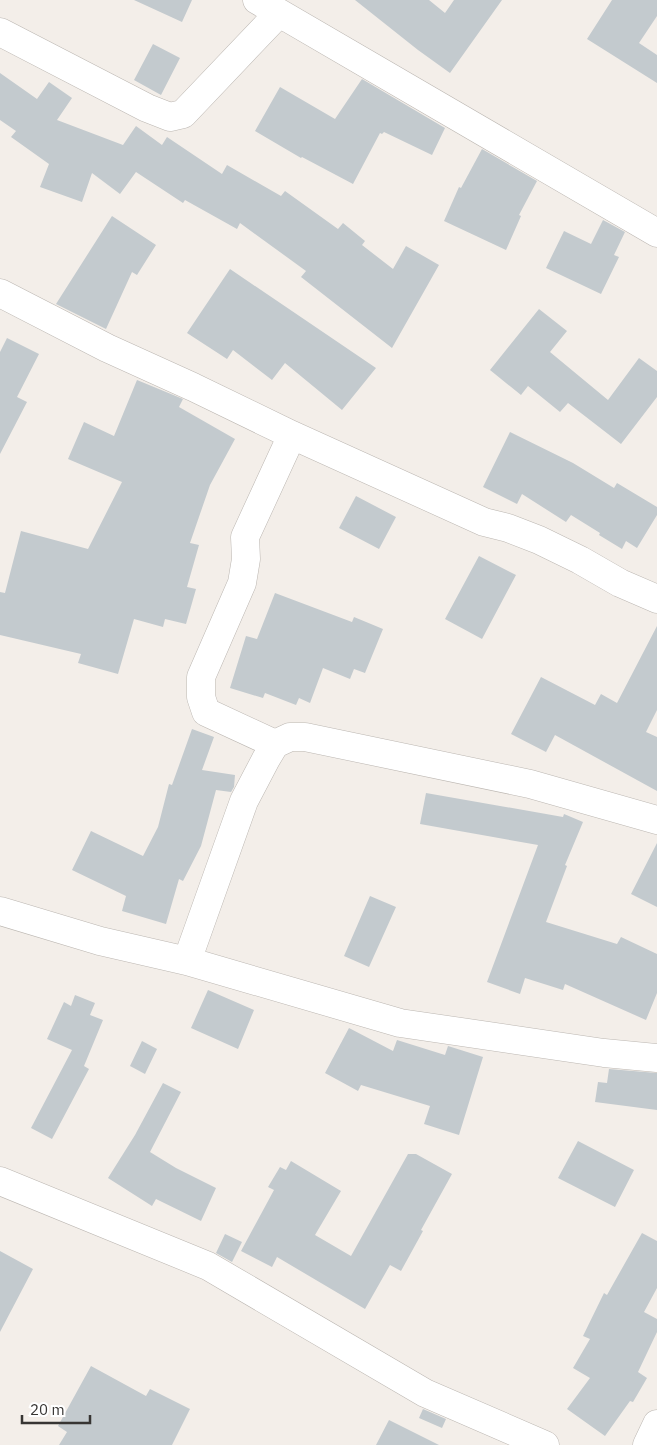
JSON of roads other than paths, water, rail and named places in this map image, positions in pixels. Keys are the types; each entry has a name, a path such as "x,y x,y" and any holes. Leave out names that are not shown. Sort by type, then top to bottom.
{"street":[{"path":"0,32 148,108 170,117 182,114 268,7 657,233"},
{"path":"0,293 107,348 292,435 484,522 508,528 539,540 580,560 620,583 657,599"},
{"path":"275,744 206,712 201,697 202,677 242,583 246,559 245,537 292,435"},
{"path":"187,961 244,801 275,744 290,736 305,737 530,784 657,820"},
{"path":"0,911 100,941 187,961 400,1023 604,1053 657,1058"},
{"path":"0,1181 208,1266 425,1393 545,1445"},
{"path":"647,1445 657,1424"}]}
